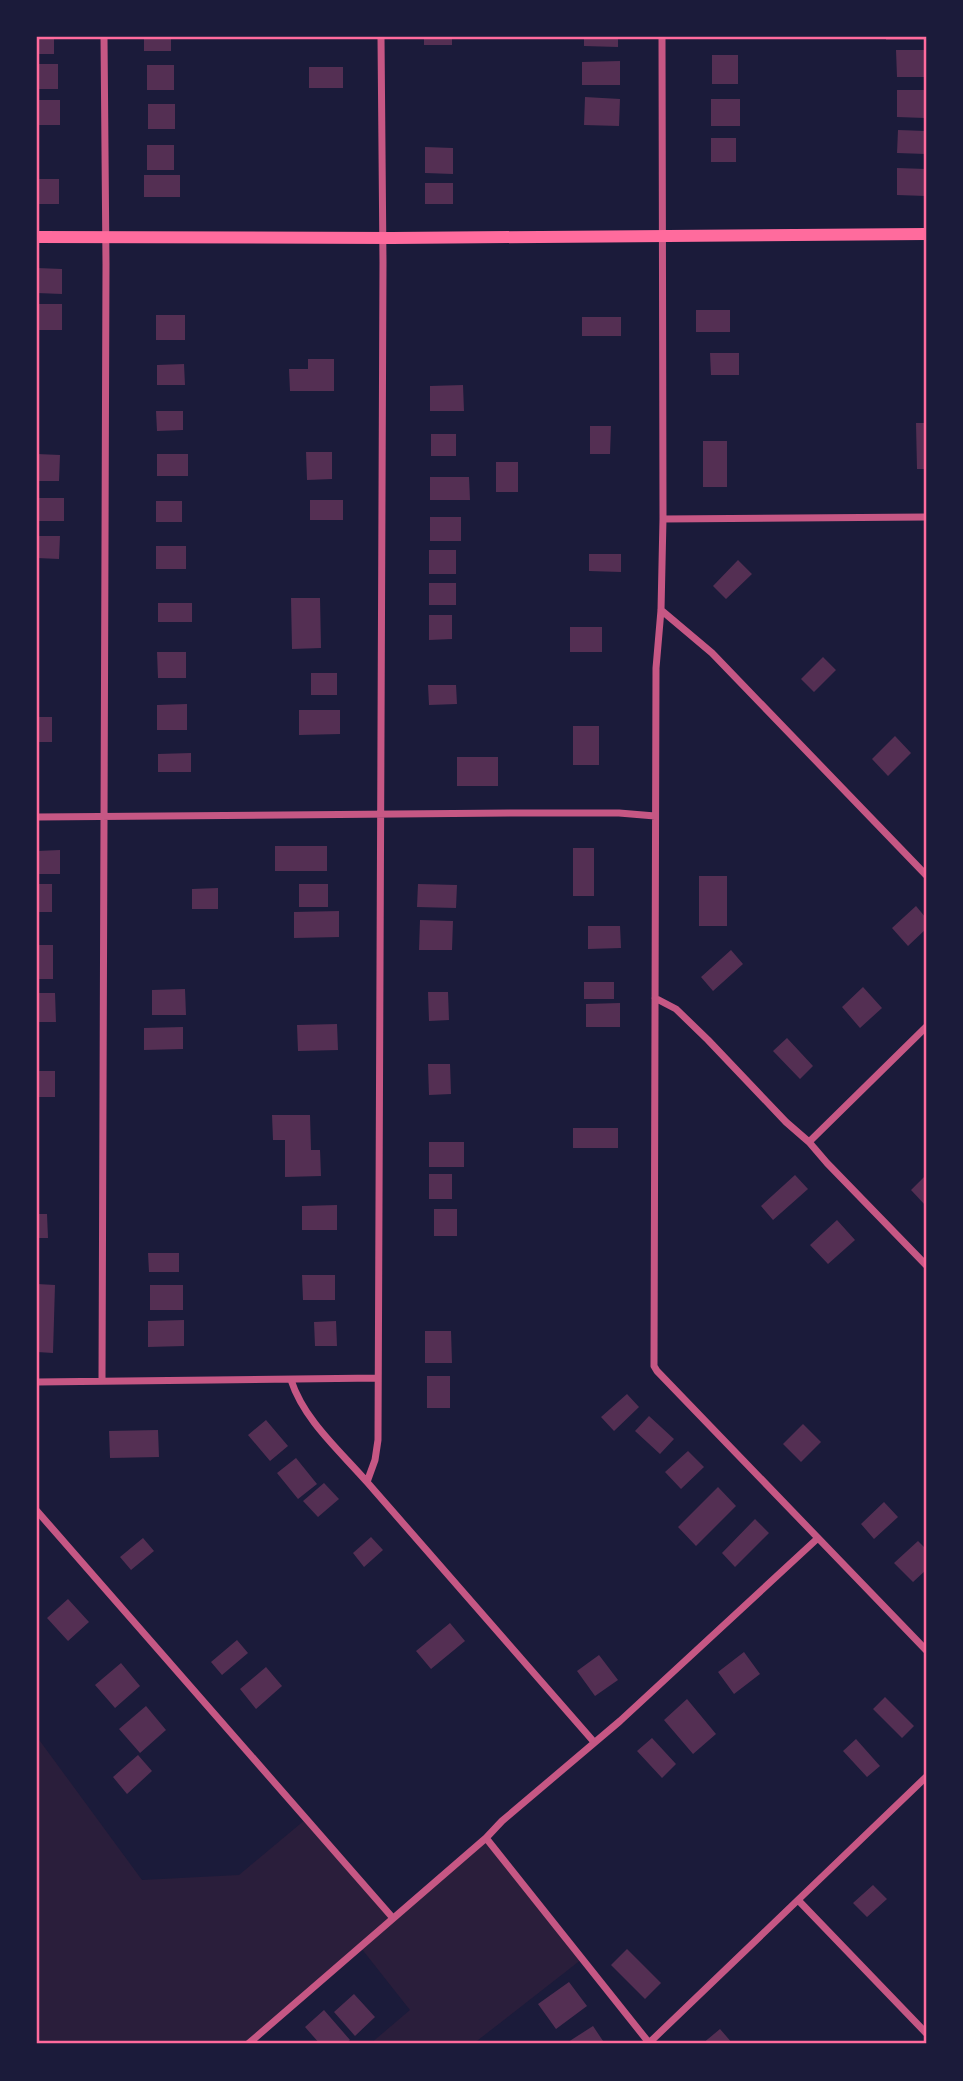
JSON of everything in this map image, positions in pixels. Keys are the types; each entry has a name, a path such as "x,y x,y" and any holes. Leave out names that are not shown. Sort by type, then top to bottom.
{"main road":[{"path":"37,237 383,238 926,234"}],"street":[{"path":"102,1381 106,237 104,37"},
{"path":"367,1482 376,1460 378,1440 383,238 381,37"},
{"path":"662,37 663,519 661,610 656,668 654,1366 926,1650"},
{"path":"663,519 926,517"},
{"path":"661,610 712,653 926,875"},
{"path":"37,817 523,813 619,813 655,816"},
{"path":"655,998 676,1009 786,1122 809,1142 926,1265"},
{"path":"809,1142 926,1027"},
{"path":"37,1382 378,1378"},
{"path":"291,1380 296,1397 305,1411 594,1742"},
{"path":"37,1511 392,1917"},
{"path":"248,2044 620,1721 818,1538"},
{"path":"486,1838 650,2044 926,1777"},
{"path":"798,1900 926,2033"}],"shaded area":[{"path":"37,1737 142,1880 239,1875 306,1819 392,1917 486,1838 582,1959 473,2044 370,2044 410,2010 361,1948 248,2044 37,2044"}],"building":[{"path":"37,37 54,37 54,54 37,54"},
{"path":"144,37 171,37 171,51 144,51"},
{"path":"424,37 452,37 452,45 424,45"},
{"path":"584,37 618,37 618,47 584,46"},
{"path":"886,37 926,37 926,40 886,40"},
{"path":"896,50 926,50 926,77 897,77"},
{"path":"712,55 738,55 738,84 712,84"},
{"path":"620,61 620,85 582,85 582,62"},
{"path":"37,64 58,64 58,89 37,89"},
{"path":"147,65 174,65 174,90 147,90"},
{"path":"309,67 343,67 343,88 309,88"},
{"path":"897,90 925,90 925,118 897,117"},
{"path":"585,97 620,99 619,126 584,125"},
{"path":"711,99 740,99 740,126 711,126"},
{"path":"37,100 60,100 60,125 37,125"},
{"path":"148,104 175,104 175,129 148,129"},
{"path":"898,130 926,131 926,154 897,153"},
{"path":"711,138 736,138 736,162 711,162"},
{"path":"147,145 174,145 174,170 147,170"},
{"path":"425,147 453,148 453,174 425,173"},
{"path":"897,168 926,169 926,196 897,195"},
{"path":"144,175 180,175 180,197 144,197"},
{"path":"37,179 59,179 59,204 37,204"},
{"path":"425,183 453,183 453,204 425,204"},
{"path":"37,268 62,269 62,294 37,293"},
{"path":"37,304 62,304 62,330 37,330"},
{"path":"696,310 730,310 730,332 696,332"},
{"path":"156,315 185,315 185,340 156,340"},
{"path":"582,317 621,317 621,336 582,336"},
{"path":"710,353 739,353 739,375 711,375"},
{"path":"308,359 334,359 334,391 290,391 289,369 308,369"},
{"path":"184,364 185,385 157,385 157,365"},
{"path":"463,385 464,411 430,411 430,386"},
{"path":"156,411 183,411 183,430 157,431"},
{"path":"916,423 926,423 926,469 917,469"},
{"path":"590,426 611,426 610,454 590,454"},
{"path":"431,434 456,434 456,456 431,456"},
{"path":"703,441 727,441 727,487 703,487"},
{"path":"306,452 332,452 332,479 307,480"},
{"path":"37,454 60,455 59,481 37,481"},
{"path":"157,454 188,454 188,476 157,476"},
{"path":"496,462 518,462 518,492 496,492"},
{"path":"430,477 469,477 470,500 430,500"},
{"path":"37,498 64,498 64,521 37,521"},
{"path":"310,500 343,500 343,520 310,520"},
{"path":"156,501 182,501 182,522 156,522"},
{"path":"430,517 461,517 461,541 430,541"},
{"path":"37,536 60,536 59,559 37,558"},
{"path":"156,546 186,546 186,569 156,569"},
{"path":"429,550 456,550 456,574 429,574"},
{"path":"589,554 621,554 621,572 589,571"},
{"path":"738,560 752,574 726,599 713,586"},
{"path":"429,583 456,583 456,605 429,605"},
{"path":"291,598 320,598 321,648 292,649"},
{"path":"158,603 192,603 192,622 158,622"},
{"path":"429,615 452,615 452,639 429,640"},
{"path":"570,627 602,627 602,652 570,652"},
{"path":"157,652 186,652 186,678 158,678"},
{"path":"823,657 836,670 814,692 801,679"},
{"path":"311,673 337,673 337,695 311,695"},
{"path":"428,685 456,685 457,704 429,705"},
{"path":"187,704 187,730 157,730 157,705"},
{"path":"299,710 340,710 340,734 299,735"},
{"path":"37,717 52,717 52,742 37,742"},
{"path":"573,726 599,726 599,765 573,765"},
{"path":"895,736 911,753 888,776 872,759"},
{"path":"191,753 191,772 158,772 158,754"},
{"path":"457,757 498,757 498,786 457,786"},
{"path":"275,846 327,846 327,871 275,871"},
{"path":"573,848 594,848 594,896 573,896"},
{"path":"60,850 60,874 37,874 37,851"},
{"path":"699,876 727,876 727,926 699,926"},
{"path":"37,884 52,884 52,912 37,912"},
{"path":"299,884 328,884 328,907 299,907"},
{"path":"418,884 457,885 456,908 417,907"},
{"path":"218,888 218,909 192,909 192,889"},
{"path":"916,906 926,918 926,929 908,946 892,928"},
{"path":"339,911 339,937 294,938 294,912"},
{"path":"420,920 453,921 452,950 419,950"},
{"path":"588,926 620,926 621,948 588,949"},
{"path":"37,945 53,945 53,979 37,979"},
{"path":"731,950 743,964 713,991 701,977"},
{"path":"584,982 614,982 614,999 584,999"},
{"path":"863,987 882,1008 860,1028 842,1007"},
{"path":"185,989 186,1015 152,1015 152,990"},
{"path":"428,992 448,992 449,1020 429,1021"},
{"path":"37,993 55,993 56,1022 37,1022"},
{"path":"620,1003 620,1027 586,1027 586,1004"},
{"path":"337,1024 338,1050 298,1051 297,1025"},
{"path":"183,1027 183,1049 144,1050 144,1028"},
{"path":"787,1038 813,1066 800,1079 773,1051"},
{"path":"428,1064 450,1064 451,1094 429,1095"},
{"path":"37,1071 55,1071 55,1097 37,1097"},
{"path":"272,1115 310,1115 311,1150 320,1150 321,1176 285,1177 285,1140 273,1140"},
{"path":"573,1128 618,1128 618,1148 573,1148"},
{"path":"429,1142 464,1142 464,1167 429,1167"},
{"path":"429,1174 452,1174 452,1199 429,1199"},
{"path":"795,1175 808,1189 773,1220 761,1206"},
{"path":"926,1175 926,1206 911,1190"},
{"path":"337,1205 337,1230 302,1230 302,1206"},
{"path":"434,1209 457,1209 457,1236 434,1236"},
{"path":"37,1214 47,1214 48,1238 37,1238"},
{"path":"837,1220 855,1240 828,1264 810,1245"},
{"path":"148,1253 179,1253 179,1272 149,1272"},
{"path":"302,1275 335,1275 335,1300 303,1300"},
{"path":"37,1284 55,1285 53,1353 37,1352"},
{"path":"150,1285 183,1285 183,1310 150,1310"},
{"path":"184,1320 184,1346 148,1347 148,1321"},
{"path":"336,1321 337,1346 315,1346 314,1322"},
{"path":"425,1331 451,1331 452,1363 425,1363"},
{"path":"427,1376 450,1376 450,1408 427,1408"},
{"path":"627,1394 639,1407 614,1431 601,1417"},
{"path":"649,1416 674,1439 660,1454 635,1431"},
{"path":"266,1420 288,1446 270,1461 248,1435"},
{"path":"803,1424 821,1442 801,1462 783,1444"},
{"path":"158,1430 159,1457 110,1458 109,1431"},
{"path":"688,1451 704,1467 681,1489 665,1472"},
{"path":"296,1458 317,1484 298,1499 277,1473"},
{"path":"324,1483 339,1499 318,1517 303,1501"},
{"path":"718,1487 736,1506 696,1546 678,1527"},
{"path":"884,1502 898,1517 874,1539 861,1524"},
{"path":"755,1519 769,1533 735,1567 722,1553"},
{"path":"371,1537 383,1550 364,1567 353,1553"},
{"path":"143,1538 154,1551 131,1570 120,1557"},
{"path":"918,1541 926,1549 926,1570 913,1582 894,1563"},
{"path":"68,1599 89,1622 68,1641 47,1618"},
{"path":"450,1623 465,1641 431,1669 416,1651"},
{"path":"237,1640 248,1653 222,1675 211,1662"},
{"path":"744,1652 760,1674 734,1694 718,1672"},
{"path":"599,1655 618,1680 595,1696 577,1671"},
{"path":"121,1663 140,1686 115,1708 95,1685"},
{"path":"266,1667 282,1686 256,1709 240,1689"},
{"path":"885,1697 914,1726 902,1738 873,1709"},
{"path":"687,1699 716,1734 693,1754 664,1720"},
{"path":"146,1706 166,1730 140,1753 119,1729"},
{"path":"652,1738 676,1764 662,1778 637,1751"},
{"path":"856,1739 880,1766 867,1777 843,1751"},
{"path":"138,1755 152,1771 127,1794 113,1777"},
{"path":"873,1885 887,1899 867,1917 853,1903"},
{"path":"627,1949 661,1983 645,1999 611,1965"},
{"path":"569,1982 587,2006 556,2029 538,2004"},
{"path":"354,1994 375,2017 355,2036 334,2012"},
{"path":"324,2010 350,2040 345,2044 320,2044 305,2027"},
{"path":"593,2026 605,2044 565,2044"},
{"path":"720,2029 733,2044 702,2044"}]}
